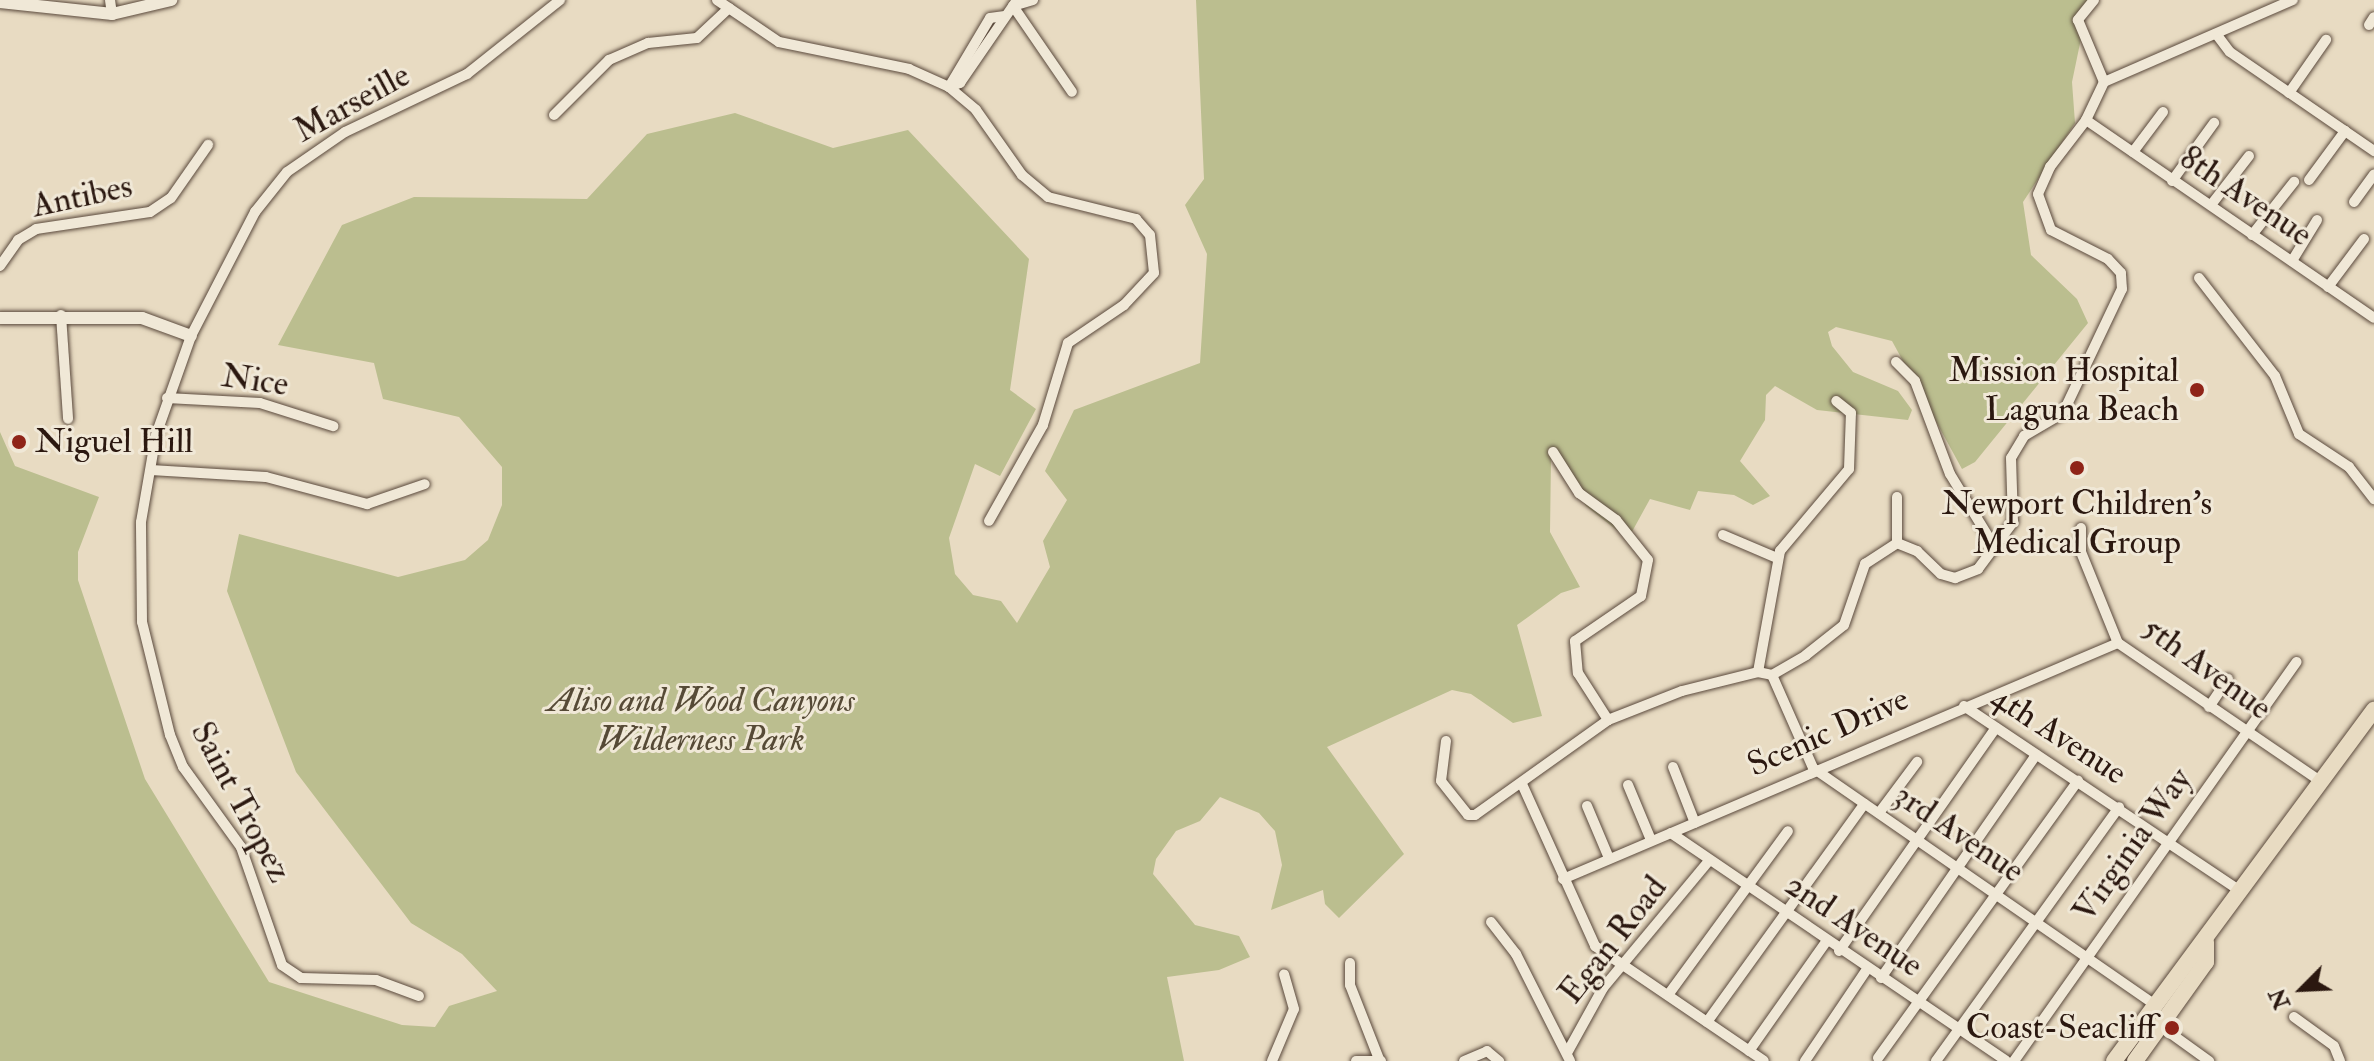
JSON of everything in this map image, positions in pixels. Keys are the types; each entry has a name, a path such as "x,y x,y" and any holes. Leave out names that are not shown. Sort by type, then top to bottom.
{"highway":[{"path":"2127,1061 2153,1025 2163,1001 2194,948 2206,942 2374,710"},
{"path":"2135,1061 2159,1025 2163,1001"},
{"path":"2114,1061 2163,1001"}],"street":[{"path":"110,0 112,14"},
{"path":"0,2 38,3 112,14 171,0"},
{"name":"Marseille","path":"191,336 248,224 287,172 345,132 467,74 560,0"},
{"path":"717,0 779,42 909,69 949,87 976,110 1022,175 1048,197 1136,219 1155,252 1154,273 1142,291 1068,343 1043,425 989,521"},
{"path":"949,87 960,83 1015,3 1033,0"},
{"path":"2094,0 2078,20 2104,82"},
{"path":"1897,543 1955,578 1978,569 2013,522 2011,458 2024,436 2063,413 2122,289 2121,273 2108,259 2051,230 2038,194 2086,120 2104,82 2293,0"},
{"path":"1015,3 1072,92"},
{"path":"554,115 609,60 648,43 697,38 729,8"},
{"path":"2217,35 2230,52 2289,93 2306,111 2373,146"},
{"path":"2289,93 2326,40"},
{"path":"2133,152 2163,112"},
{"name":"8th Avenue","path":"2086,120 2374,318"},
{"path":"2172,181 2214,123"},
{"path":"2309,180 2345,131"},
{"name":"Antibes","path":"0,266 18,240 36,229 150,212 171,198 208,145"},
{"path":"2211,205 2249,156"},
{"path":"2354,202 2374,174"},
{"path":"2252,235 2294,182"},
{"path":"2292,261 2317,220"},
{"path":"2328,287 2364,239"},
{"path":"2199,278 2275,376 2299,434 2349,467 2374,499"},
{"path":"61,315 68,419"},
{"path":"0,318 61,315 142,318 191,336"},
{"name":"Saint Tropez","path":"191,336 167,398 151,470 138,559 148,661 183,767 252,870 282,965 301,978 376,980 419,996"},
{"path":"1896,362 1915,381 1950,474 1994,546"},
{"name":"Nice","path":"167,398 260,403 333,426"},
{"path":"1758,672 1777,558 1791,533 1849,469 1851,413 1836,401"},
{"path":"1553,452 1579,493 1616,520 1648,560 1641,596 1575,641 1578,673 1608,720"},
{"path":"151,470 266,477 367,504 425,484"},
{"path":"1897,497 1897,543"},
{"name":"5th Avenue","path":"2081,528 2081,552 2118,643 2322,782"},
{"path":"1723,535 1777,558"},
{"path":"1446,741 1441,781 1468,815 1522,784 1608,720 1682,691 1758,672 1772,675 1844,625 1865,564 1897,543"},
{"name":"Scenic Drive","path":"1563,879 1813,768 2118,643"},
{"name":"Virginia Way","path":"2014,1061 2296,662"},
{"path":"1772,675 1813,768"},
{"path":"2209,707 2228,679"},
{"name":"4th Avenue","path":"1964,706 2242,892"},
{"path":"1839,951 1996,728"},
{"path":"1881,978 2036,755"},
{"path":"1879,813 1917,762"},
{"path":"1673,767 1695,823"},
{"name":"3rd Avenue","path":"1813,768 1960,865 2088,956 2163,1001"},
{"path":"1878,1058 2078,781"},
{"path":"1522,784 1595,946 1764,1061"},
{"path":"1628,785 1651,840"},
{"path":"1707,1022 1864,804"},
{"path":"1587,806 1609,858"},
{"path":"1936,1061 2119,807"},
{"path":"1668,995 1751,889 1788,831"},
{"name":"2nd Avenue","path":"1671,833 1708,862 2006,1061"},
{"name":"Egan Road","path":"1568,1057 1603,988 1627,966 1708,862"},
{"path":"1491,922 1516,954 1568,1057"},
{"path":"1749,1051 1826,942"},
{"path":"1350,963 1350,985 1380,1060 1356,1061"},
{"path":"1805,1061 1867,969"},
{"path":"1272,1061 1294,1009 1284,974"},
{"path":"2294,1017 2334,1046 2340,1061"},
{"path":"2159,1025 2209,1061"},
{"path":"1464,1061 1487,1051 1499,1061"}],"green space":[{"name":"Aliso and Wood Canyons Wilderness Park","path":"1196,0 2089,0 2072,82 2075,123 2023,202 2031,255 2077,299 2088,323 1975,462 1962,469 1892,341 1836,327 1828,332 1832,346 1853,372 1898,391 1912,410 1908,420 1817,410 1775,386 1766,395 1765,420 1740,461 1770,496 1753,505 1734,495 1698,491 1690,510 1650,499 1628,539 1586,506 1561,461 1551,459 1550,532 1580,587 1561,593 1517,625 1542,716 1513,723 1471,694 1452,690 1327,747 1404,854 1339,918 1325,904 1323,890 1271,910 1282,865 1275,831 1259,813 1220,797 1200,821 1176,831 1156,859 1153,874 1195,925 1239,936 1250,957 1219,970 1167,977 1184,1061 0,1061 0,432 15,466 99,497 78,552 78,580 145,779 269,982 402,1025 435,1027 449,1006 497,991 462,954 411,923 296,772 227,591 239,534 398,577 465,560 488,540 502,505 502,467 459,417 383,399 374,363 278,345 342,225 414,197 587,199 647,134 735,113 833,148 908,130 1029,259 1010,390 1036,409 1000,476 975,464 949,538 955,574 973,595 1001,601 1017,623 1050,567 1043,541 1067,500 1045,471 1074,410 1200,363 1207,254 1185,205 1204,179"}],"place":[{"name":"Mission Hospital Laguna Beach","path":"2197,390"},
{"name":"Niguel Hill","path":"19,442"},
{"name":"Newport Children's Medical Group","path":"2077,468"},
{"name":"Coast-Seacliff","path":"2172,1028"}]}
